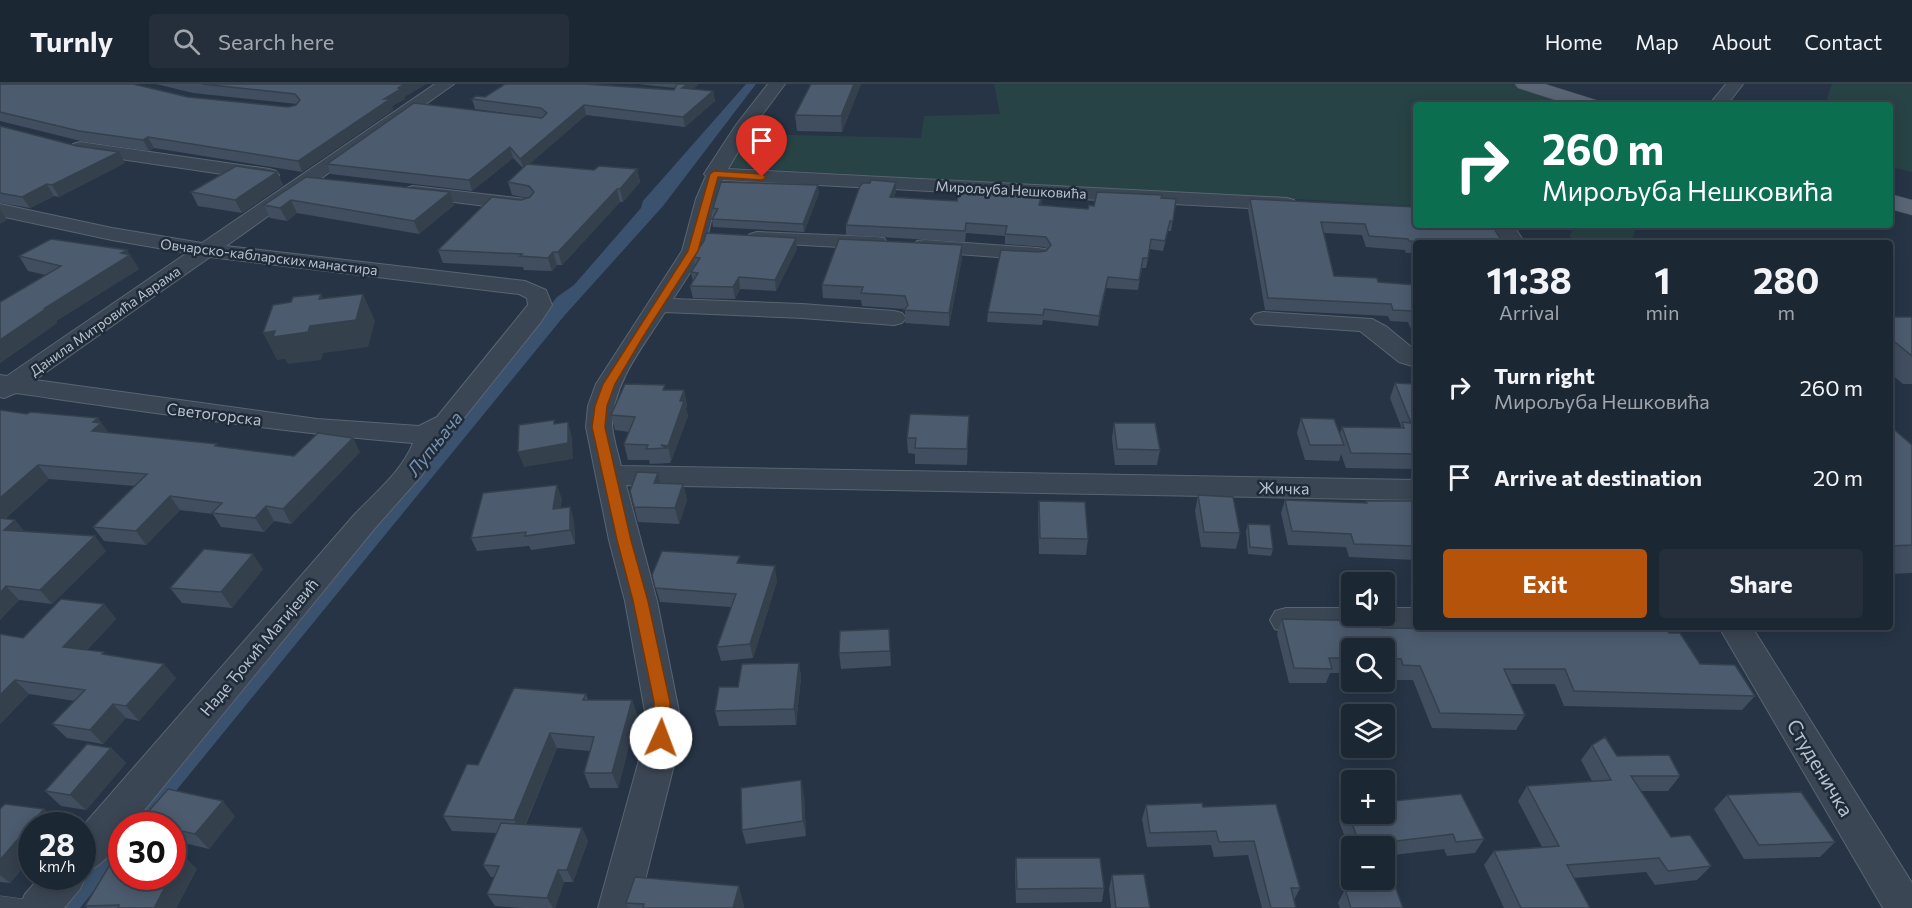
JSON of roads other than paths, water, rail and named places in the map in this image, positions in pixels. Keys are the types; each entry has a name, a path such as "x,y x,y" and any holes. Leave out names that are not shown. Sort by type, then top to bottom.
{"main road":[{"path":"1525,84 1582,102"},
{"path":"1893,202 1912,208"}],"street":[{"name":"Данила Митровића Аврама","path":"4,387 305,180 423,107 446,84"},
{"path":"717,236 714,174 742,129 777,84"},
{"path":"1720,102 1735,84"},
{"path":"63,143 84,149 340,184"},
{"name":"Мирољуба Нешковића","path":"714,174 1302,205"},
{"path":"397,190 525,205"},
{"name":"Овчарско-кабларских манастира","path":"0,210 112,234 206,250 514,286 525,288 538,295 540,305 532,318 446,423 428,434"},
{"path":"618,908 659,753 663,717 640,601 599,427 603,397 657,305 693,251 717,236 1037,254"},
{"path":"657,305 801,311 894,318"},
{"path":"1263,319 1364,324 1380,330 1402,355 1413,359"},
{"name":"Светогорска","path":"4,387 317,427 391,435 428,434"},
{"name":"Наде Ђокић Матијевић","path":"96,839 275,626 400,482 424,452 428,434"},
{"name":"Жичка","path":"610,476 1413,490"},
{"path":"1286,620 1413,620"},
{"name":"Студеничка","path":"1737,630 1905,908"},
{"path":"39,908 54,890"}],"lane":[{"path":"0,905 31,908"}],"water":[{"path":"746,84 756,84 663,206 564,316 159,812 130,812 337,568 557,297 574,285 641,208 643,201"},
{"path":"108,838 108,873 96,888 96,853"},
{"path":"68,890 94,890 80,908 49,908"}],"water label":[{"name":"Лупњача","path":"435,444"}]}
